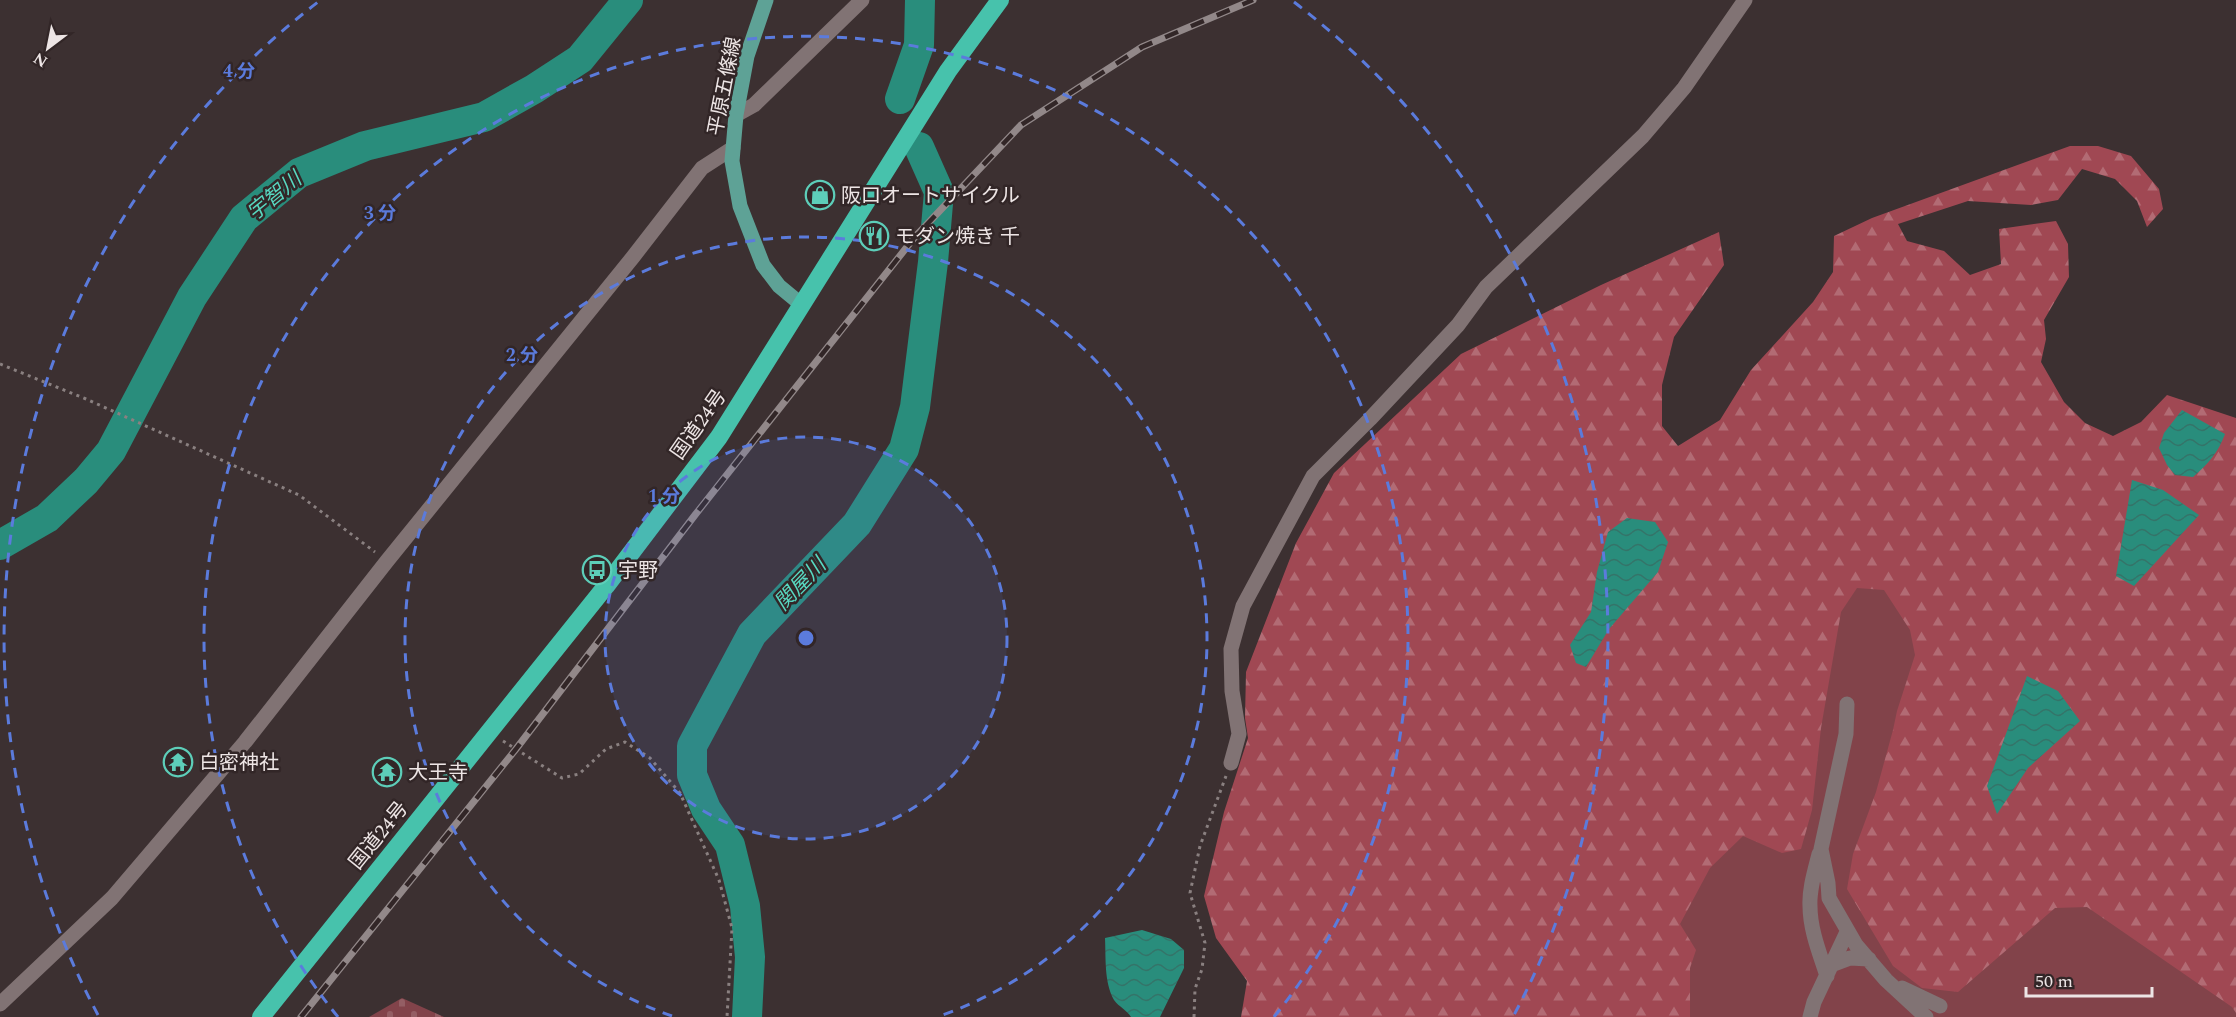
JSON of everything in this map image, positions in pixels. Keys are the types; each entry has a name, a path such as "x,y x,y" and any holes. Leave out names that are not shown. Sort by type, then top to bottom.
{"highway":[{"name":"国道24号","path":"261,1017 606,586 712,447 948,71 1000,0"}],"main road":[{"name":"平原五條線","path":"766,0 747,56 736,115 732,161 740,206 751,238 764,265 779,286 801,305"}],"street":[{"path":"736,115 754,105 862,0"},
{"path":"1230,763 1239,735 1232,691 1231,649 1243,606 1313,476 1458,325 1486,287 1643,136 1684,88 1745,0"},
{"path":"0,1004 112,898 245,742 702,168 733,148"},
{"path":"1830,970 1813,930 1809,905 1813,876 1846,734 1847,704"},
{"path":"1821,849 1829,898 1847,932 1886,980 1926,1017"},
{"path":"1810,1017 1814,1002 1847,932"},
{"path":"1830,970 1850,958 1869,959"},
{"path":"1886,980 1941,1006"}],"path":[{"path":"0,364 86,399 299,495 387,561"},
{"path":"516,749 562,778 579,774 606,749 625,742 650,758 680,793 719,880 732,928 728,1017"},
{"path":"1194,1017 1196,989 1202,969 1205,943 1190,893 1200,846 1230,763"}],"green space":[{"path":"2070,146 2098,146 2131,156 2159,189 2163,209 2147,227 2137,201 2115,179 2082,169 2058,200 2031,205 1968,201 1898,224 1907,241 1944,251 1970,275 2001,264 1999,229 2056,221 2068,244 2069,277 2044,320 2046,339 2041,362 2064,402 2085,423 2113,436 2141,422 2167,395 2236,418 2236,1013 2232,1007 2087,907 2055,908 1958,992 1922,988 1893,966 1847,889 1853,854 1876,792 1897,711 1915,655 1910,630 1884,590 1857,588 1841,612 1821,728 1812,810 1801,849 1782,853 1743,836 1710,868 1680,924 1696,950 1690,968 1690,1017 1241,1017 1247,981 1216,938 1204,896 1224,812 1248,738 1245,718 1246,672 1296,543 1334,473 1461,354 1601,285 1719,232 1724,265 1674,337 1662,385 1662,426 1678,446 1720,420 1751,370 1813,302 1833,272 1834,236 1872,218"},
{"path":"1889,572 2058,879 2236,986 2236,1017 1601,1017 1849,577"},
{"path":"402,998 444,1017 369,1017"}],"water":[{"path":"2182,410 2225,434 2212,458 2193,477 2175,475 2159,448 2164,433"},
{"path":"2132,480 2163,490 2199,515 2134,586 2116,576"},
{"path":"1627,518 1655,522 1668,542 1658,572 1609,629 1586,667 1576,663 1570,645 1591,612 1597,572 1608,532"},
{"path":"2027,676 2058,691 2080,721 2028,768 1997,814 1987,786"},
{"path":"1142,930 1171,939 1184,950 1184,968 1160,1017 1131,1017 1114,1000 1109,986 1105,938"}],"waterway":[{"name":"宇智川","path":"0,545 47,518 86,481 111,451 192,297 244,218 299,173 365,146 484,117 534,89 580,59 628,0"},
{"name":"関屋川","path":"900,99 919,45 920,0"},
{"name":"関屋川","path":"747,1017 750,957 745,906 730,845 706,809 692,775 692,746 752,634 857,524 904,449 915,407 933,262 939,192 919,147"}],"railway":[{"path":"301,1017 516,749 695,515 914,238 1021,125 1142,47 1253,0"}],"place":[{"name":"阪口オートサイクル","path":"820,195"},
{"name":"モダン焼き 千","path":"874,236"},
{"name":"宇野","path":"597,570"},
{"name":"白密神社","path":"178,762"},
{"name":"大王寺","path":"387,772"}]}
